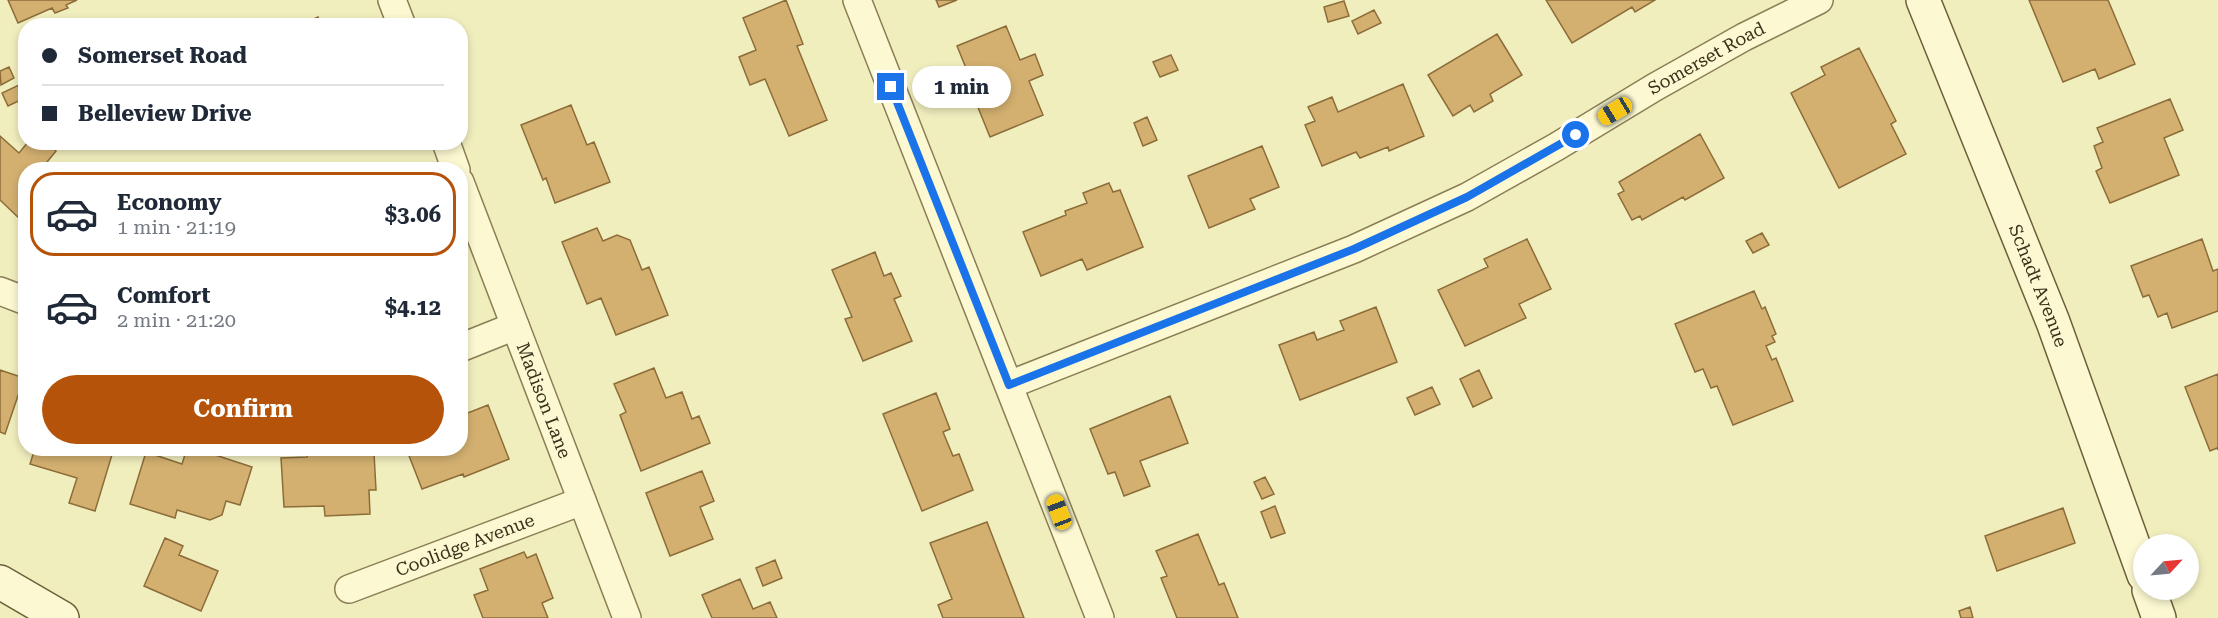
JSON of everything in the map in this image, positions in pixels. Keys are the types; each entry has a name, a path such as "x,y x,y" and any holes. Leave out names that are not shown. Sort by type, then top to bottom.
{"street":[{"path":"392,0 399,18"},
{"path":"857,0 1100,618"},
{"name":"Somerset Road","path":"1009,385 1354,249 1467,197 1744,37 1819,0"},
{"name":"Schadt Avenue","path":"1923,0 2054,322 2133,544"},
{"name":"Madison Lane","path":"468,203 627,618"},
{"path":"0,291 18,297"},
{"path":"468,345 515,326"},
{"name":"Coolidge Avenue","path":"349,589 582,501"},
{"path":"0,582 62,618"},
{"path":"2153,600 2159,618"}],"building":[{"path":"8,0 77,0 66,5 68,8 55,13 52,8 29,18 18,18 18,23"},
{"path":"786,0 803,44 797,46 827,120 789,136 765,79 750,85 739,57 756,50 743,18"},
{"path":"936,0 957,0 939,7"},
{"path":"1546,0 1655,0 1635,12 1632,7 1572,43"},
{"path":"2029,0 2108,0 2135,64 2099,79 2095,69 2063,82"},
{"path":"1344,1 1349,16 1328,22 1324,7"},
{"path":"1374,10 1381,23 1358,34 1352,21"},
{"path":"1006,26 1020,60 1035,54 1043,75 1029,81 1043,115 990,137 977,105 985,102 970,67 966,68 957,46"},
{"path":"1497,34 1522,75 1490,94 1493,101 1474,112 1470,105 1453,116 1428,75"},
{"path":"1859,48 1896,121 1891,124 1906,154 1839,188 1791,93 1825,75 1821,67"},
{"path":"1171,55 1178,70 1160,77 1153,62"},
{"path":"9,67 14,78 1,85 0,71"},
{"path":"1403,84 1424,136 1389,151 1388,147 1360,158 1356,152 1322,166 1305,125 1315,121 1308,107 1332,97 1338,112"},
{"path":"18,85 18,101 8,106 2,93"},
{"path":"2170,99 2183,130 2164,138 2179,175 2110,203 2096,171 2102,168 2094,146 2103,142 2097,128"},
{"path":"571,105 587,145 594,142 610,182 555,203 546,178 543,180 521,125"},
{"path":"1147,117 1157,140 1143,146 1134,123"},
{"path":"1700,134 1724,178 1685,200 1683,197 1642,220 1640,216 1632,220 1618,194 1624,191 1619,182"},
{"path":"0,136 19,153 21,150 56,151 47,162 18,162 18,217 0,200"},
{"path":"1262,146 1279,187 1250,199 1255,209 1209,228 1188,176"},
{"path":"1109,183 1113,192 1120,190 1143,247 1087,270 1082,259 1041,276 1023,232 1066,215 1065,211 1087,203 1083,193"},
{"path":"597,228 603,241 617,235 630,240 642,270 649,267 668,315 616,335 601,298 587,304 562,242"},
{"path":"1762,233 1769,245 1753,253 1746,241"},
{"path":"1527,239 1551,289 1519,304 1526,318 1465,346 1438,290 1488,267 1484,259"},
{"path":"2202,239 2213,271 2218,269 2218,311 2172,328 2167,313 2158,317 2149,295 2143,297 2131,266"},
{"path":"875,252 884,276 891,273 901,296 894,299 912,341 863,361 845,319 852,317 832,270"},
{"path":"1754,291 1762,309 1765,307 1776,334 1772,336 1775,342 1766,346 1772,360 1776,358 1793,401 1733,425 1717,386 1711,388 1703,369 1695,372 1675,324"},
{"path":"1376,307 1397,362 1300,400 1279,345 1314,332 1317,340 1344,330 1340,321"},
{"path":"654,368 666,398 682,392 692,419 699,416 710,443 641,471 620,415 626,412 614,384"},
{"path":"0,370 18,376 18,396 5,434 0,432"},
{"path":"1479,370 1492,398 1473,407 1460,379"},
{"path":"2218,374 2218,450 2217,448 2210,451 2185,387"},
{"path":"1432,387 1440,404 1415,415 1407,398"},
{"path":"936,393 950,429 943,432 953,456 959,454 973,490 922,511 883,414"},
{"path":"1170,396 1188,443 1140,461 1150,486 1124,496 1115,472 1108,474 1090,429"},
{"path":"488,405 509,459 464,477 463,474 422,489 409,456 468,456 468,413"},
{"path":"32,456 112,456 95,511 69,503 77,478 30,464"},
{"path":"145,456 158,456 182,464 184,456 218,456 252,467 240,505 226,501 222,515 210,520 177,510 175,518 130,504"},
{"path":"374,456 376,490 369,490 370,514 325,516 324,506 284,507 281,458"},
{"path":"702,471 714,501 700,507 713,539 670,556 646,493"},
{"path":"1265,477 1274,494 1262,499 1254,482"},
{"path":"1275,506 1285,533 1271,538 1261,512"},
{"path":"2063,508 2075,543 1997,571 1985,536"},
{"path":"987,522 1024,618 943,618 938,605 952,599 930,543"},
{"path":"1198,534 1219,585 1224,583 1238,618 1177,618 1161,578 1167,576 1156,551"},
{"path":"165,538 183,546 179,555 218,571 201,611 144,586"},
{"path":"524,552 527,558 536,554 553,598 542,603 548,618 483,618 474,595 488,590 480,569"},
{"path":"775,560 782,578 763,586 756,568"},
{"path":"740,579 753,609 770,602 777,618 712,618 702,595"},
{"path":"1970,607 1973,618 1961,618 1959,611"}],"route":[{"path":"891,87 1009,385 1354,249 1467,197 1576,135"}]}
